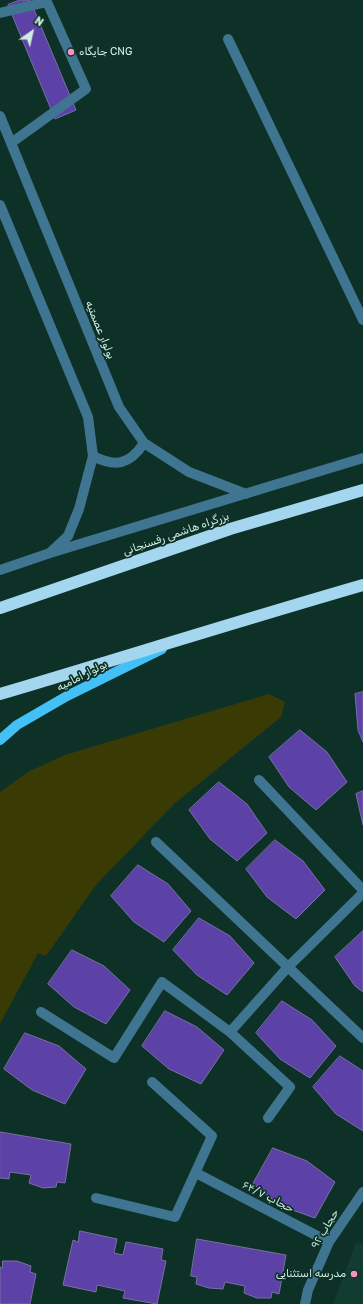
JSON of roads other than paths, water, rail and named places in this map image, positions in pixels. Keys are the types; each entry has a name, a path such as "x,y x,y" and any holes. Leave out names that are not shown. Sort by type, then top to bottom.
{"highway":[{"name":"بزرگراه هاشمی رفسنجانی","path":"0,608 230,529 363,490"},
{"path":"0,694 363,585"}],"main road":[{"name":"بولوار امامیه","path":"0,740 18,725 67,696 179,641"}],"street":[{"path":"0,14 47,2 86,89 12,142"},
{"path":"228,39 363,320"},
{"name":"بولوار عصمتیه","path":"0,116 12,142 119,407 144,443 189,472 246,494"},
{"path":"0,205 88,417 93,456 79,509 68,536 50,553"},
{"path":"93,456 104,462 116,463 128,460 138,453 144,443"},
{"path":"0,570 50,553 363,458"},
{"path":"230,1032 288,967 363,891 259,780"},
{"path":"156,842 363,1038"},
{"path":"41,1012 114,1058 162,982 230,1032 290,1087 268,1118"},
{"path":"96,1198 175,1217 212,1136 152,1082"},
{"name":"حجاب ۶۴/۷","path":"196,1173 329,1242"},
{"name":"حجاب ۹۲","path":"305,1304 308,1290 329,1242 363,1192"}],"place":[{"name":"جایگاه CNG","path":"71,52"},
{"name":"مدرسه استثنایی","path":"354,1274"}]}
